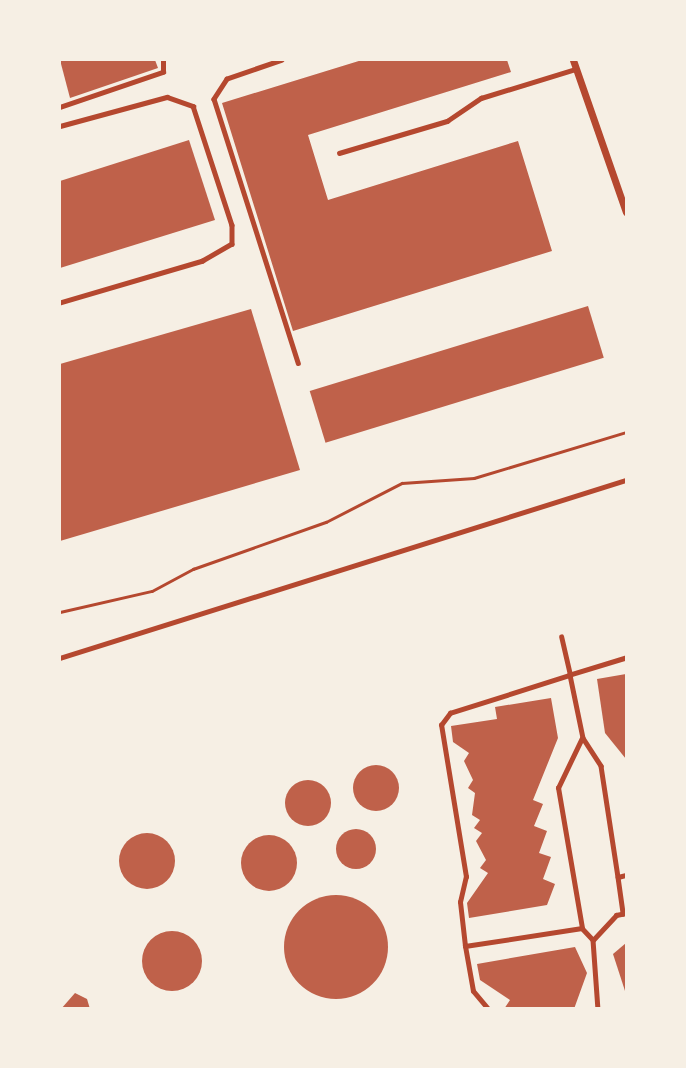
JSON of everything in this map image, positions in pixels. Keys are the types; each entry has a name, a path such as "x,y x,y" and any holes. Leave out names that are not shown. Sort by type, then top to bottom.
{"street":[{"path":"573,60 626,212"}],"lane":[{"path":"60,107 163,72 163,60"},
{"path":"282,60 227,79 214,99 298,363"},
{"path":"339,153 447,121 481,98 576,69"},
{"path":"60,126 167,97 192,106 232,225 232,244 202,261 60,303"},
{"path":"60,658 626,480"},
{"path":"561,637 583,737 601,766 624,914 593,940"},
{"path":"488,1009 473,991 465,946 460,901 466,877 441,725 450,713 626,658"},
{"path":"583,737 558,789 582,928 593,940 598,1009"},
{"path":"618,877 626,875"},
{"path":"465,946 582,928"}],"path":[{"path":"60,612 152,591 192,569 326,522 402,483 474,478 626,432"}],"building":[{"path":"60,60 155,60 158,68 70,98"},
{"path":"362,60 507,60 511,72 308,135 328,200 518,141 552,251 293,331 222,103"},
{"path":"189,140 215,220 60,268 60,181"},
{"path":"588,306 604,358 326,443 310,391"},
{"path":"251,309 300,470 60,541 60,364"},
{"path":"626,674 626,759 605,733 597,679"},
{"path":"551,698 558,738 533,800 543,804 534,826 547,831 539,853 551,857 543,879 555,884 547,905 469,918 467,903 488,873 480,868 486,860 476,841 482,833 474,828 480,820 472,815 475,793 468,788 473,780 464,761 469,753 453,742 451,726 497,719 495,707"},
{"path":"376,765 392,772 399,788 392,804 376,811 360,804 353,788 360,772"},
{"path":"308,780 324,787 331,803 324,819 308,826 292,819 285,803 292,787"},
{"path":"356,829 370,835 376,849 370,863 356,869 342,863 336,849 342,835"},
{"path":"147,833 158,835 167,841 173,850 173,872 167,881 158,887 147,889 136,887 127,881 121,872 119,861 121,850 127,841 136,835"},
{"path":"269,835 280,837 289,843 295,852 295,874 289,883 280,889 269,891 258,889 249,883 243,874 241,863 243,852 249,843 258,837"},
{"path":"336,895 356,899 379,918 384,927 388,947 384,967 365,990 356,995 336,999 316,995 293,976 288,967 284,947 288,927 307,904 316,899"},
{"path":"166,931 178,931 194,939 200,949 200,973 194,983 178,991 166,991 150,983 142,967 142,955 150,939"},
{"path":"626,943 626,994 613,954"},
{"path":"575,947 587,973 574,1009 504,1009 510,1000 480,980 477,964"},
{"path":"75,993 87,999 90,1009 61,1009"}]}
